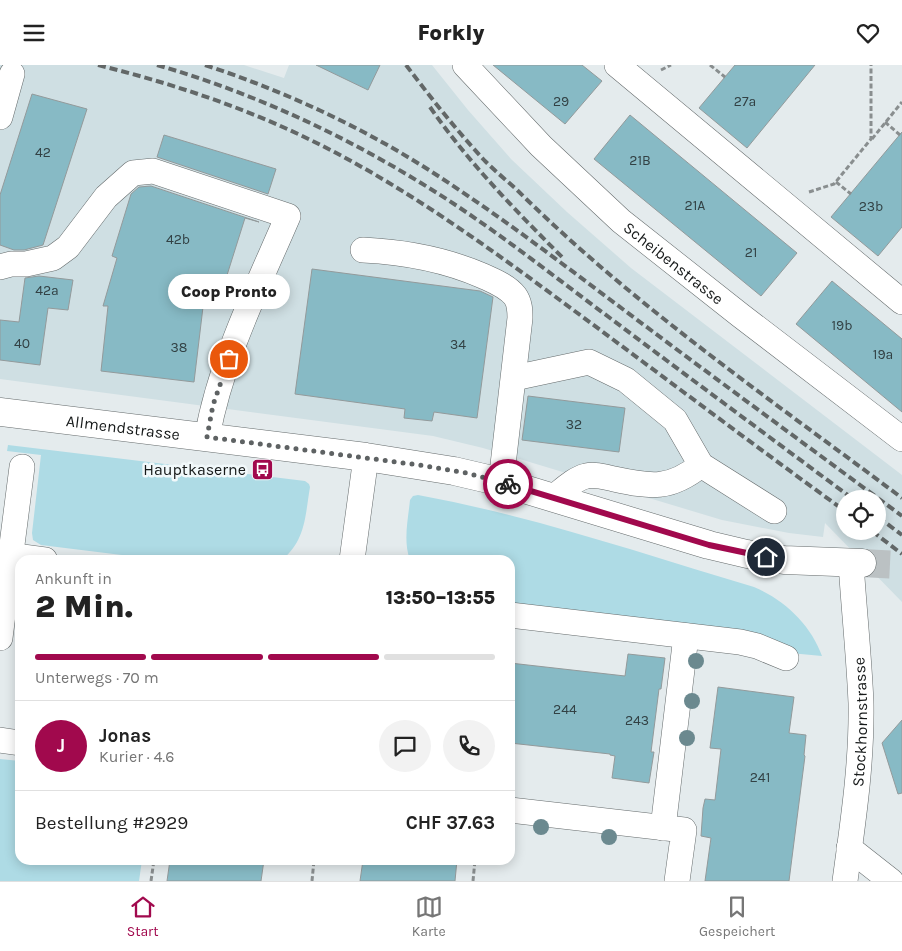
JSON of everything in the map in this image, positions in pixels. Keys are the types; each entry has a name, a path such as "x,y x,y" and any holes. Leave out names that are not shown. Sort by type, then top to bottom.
{"main road":[{"name":"Allmendstrasse","path":"0,412 366,457 454,471 554,497 709,545 747,554 784,560 857,563"}],"street":[{"name":"Scheibenstrasse","path":"464,65 540,145 620,221 902,439"},
{"path":"617,65 902,302"},
{"path":"0,117 12,74"},
{"path":"0,267 53,258 68,247 106,197 132,173 153,171 288,216 240,327 213,405 207,437"},
{"path":"363,250 400,252 425,257 497,282 516,297 520,318 501,482"},
{"path":"514,378 589,362 626,380 675,420 701,465 774,511"},
{"path":"353,555 366,457"},
{"path":"554,497 573,483 587,476 601,476 643,485 669,484 687,477 701,465"},
{"path":"0,638 5,555 22,467"},
{"name":"Stockhornstrasse","path":"845,881 858,775 861,705 857,563"},
{"path":"515,616 740,642 757,646 786,658"},
{"path":"662,828 686,636"},
{"path":"0,740 15,742"},
{"path":"515,811 684,830 677,881"},
{"path":"849,849 890,881"}],"path":[{"path":"710,65 724,77"},
{"path":"871,65 872,139"},
{"path":"780,202 834,184 902,102"},
{"path":"885,122 900,135"},
{"path":"836,182 851,194"},
{"path":"152,881 154,865"},
{"path":"312,881 314,865"},
{"path":"473,881 475,865"}],"shaded area":[{"path":"0,65 244,65 284,78 289,65 432,65 511,159 567,212 631,268 902,475 902,602 842,540 886,540 886,490 836,490 836,534 825,523 823,537 789,533 722,520 483,448 433,436 0,379"},
{"path":"8,445 305,481 310,487 303,527 296,544 287,555 122,555 41,545 33,540 32,533 41,455 7,451"},
{"path":"418,495 461,504 546,525 754,587 776,599 796,615 811,634 822,656 790,653 515,604 515,555 409,555 406,538 407,523 410,500 413,496"},
{"path":"0,759 15,760 15,865 141,865 139,881 0,881"}],"building":[{"path":"316,65 380,65 368,90"},
{"path":"493,65 582,65 602,81 565,124"},
{"path":"735,65 815,65 747,148 699,108"},
{"path":"32,94 87,109 43,245 24,250 14,250 0,245 0,195"},
{"path":"630,115 797,253 761,296 594,159"},
{"path":"902,132 902,227 878,256 831,217"},
{"path":"164,135 276,169 268,194 157,157"},
{"path":"151,186 259,222 245,218 222,291 209,286 203,307 194,382 101,371 108,306 103,306 117,258 112,256 131,194 139,187"},
{"path":"312,269 480,291 493,297 477,418 434,412 432,421 404,418 405,409 295,394"},
{"path":"39,276 73,280 68,310 48,308 40,365 0,360 0,320 19,322 25,278"},
{"path":"832,281 902,339 902,412 796,324"},
{"path":"528,396 625,408 619,452 522,440"},
{"path":"628,654 665,658 661,689 659,689 651,752 654,752 649,783 612,778 615,756 610,754 515,744 515,664 625,676"},
{"path":"718,687 794,697 789,733 806,735 789,881 705,881 711,838 701,836 703,808 705,799 715,800 721,749 710,748"},
{"path":"902,720 902,793 898,794 882,743"},
{"path":"169,865 263,865 261,881 167,881"},
{"path":"362,865 457,865 455,881 360,881"}],"tunnel":[{"path":"862,563 902,565"}],"railway":[{"path":"98,65 193,92 262,118 324,147 399,189 506,261 836,504"},
{"path":"157,65 260,101 326,130 390,164 446,198 517,248 841,490"},
{"path":"205,65 264,86 322,111 378,140 432,172 535,244 902,516"},
{"path":"406,65 444,114 485,161 561,232 703,350 902,498"},
{"path":"430,107 476,166 562,257"},
{"path":"886,523 902,535"},
{"path":"884,540 902,554"}],"way so far":[{"path":"229,359 213,405 207,437 419,465 466,473 508,484"}],"place":[{"name":"Coop Pronto","path":"229,359"},
{"name":"Hauptkaserne","path":"262,469"}],"route":[{"path":"508,484 709,545 766,557"}]}
